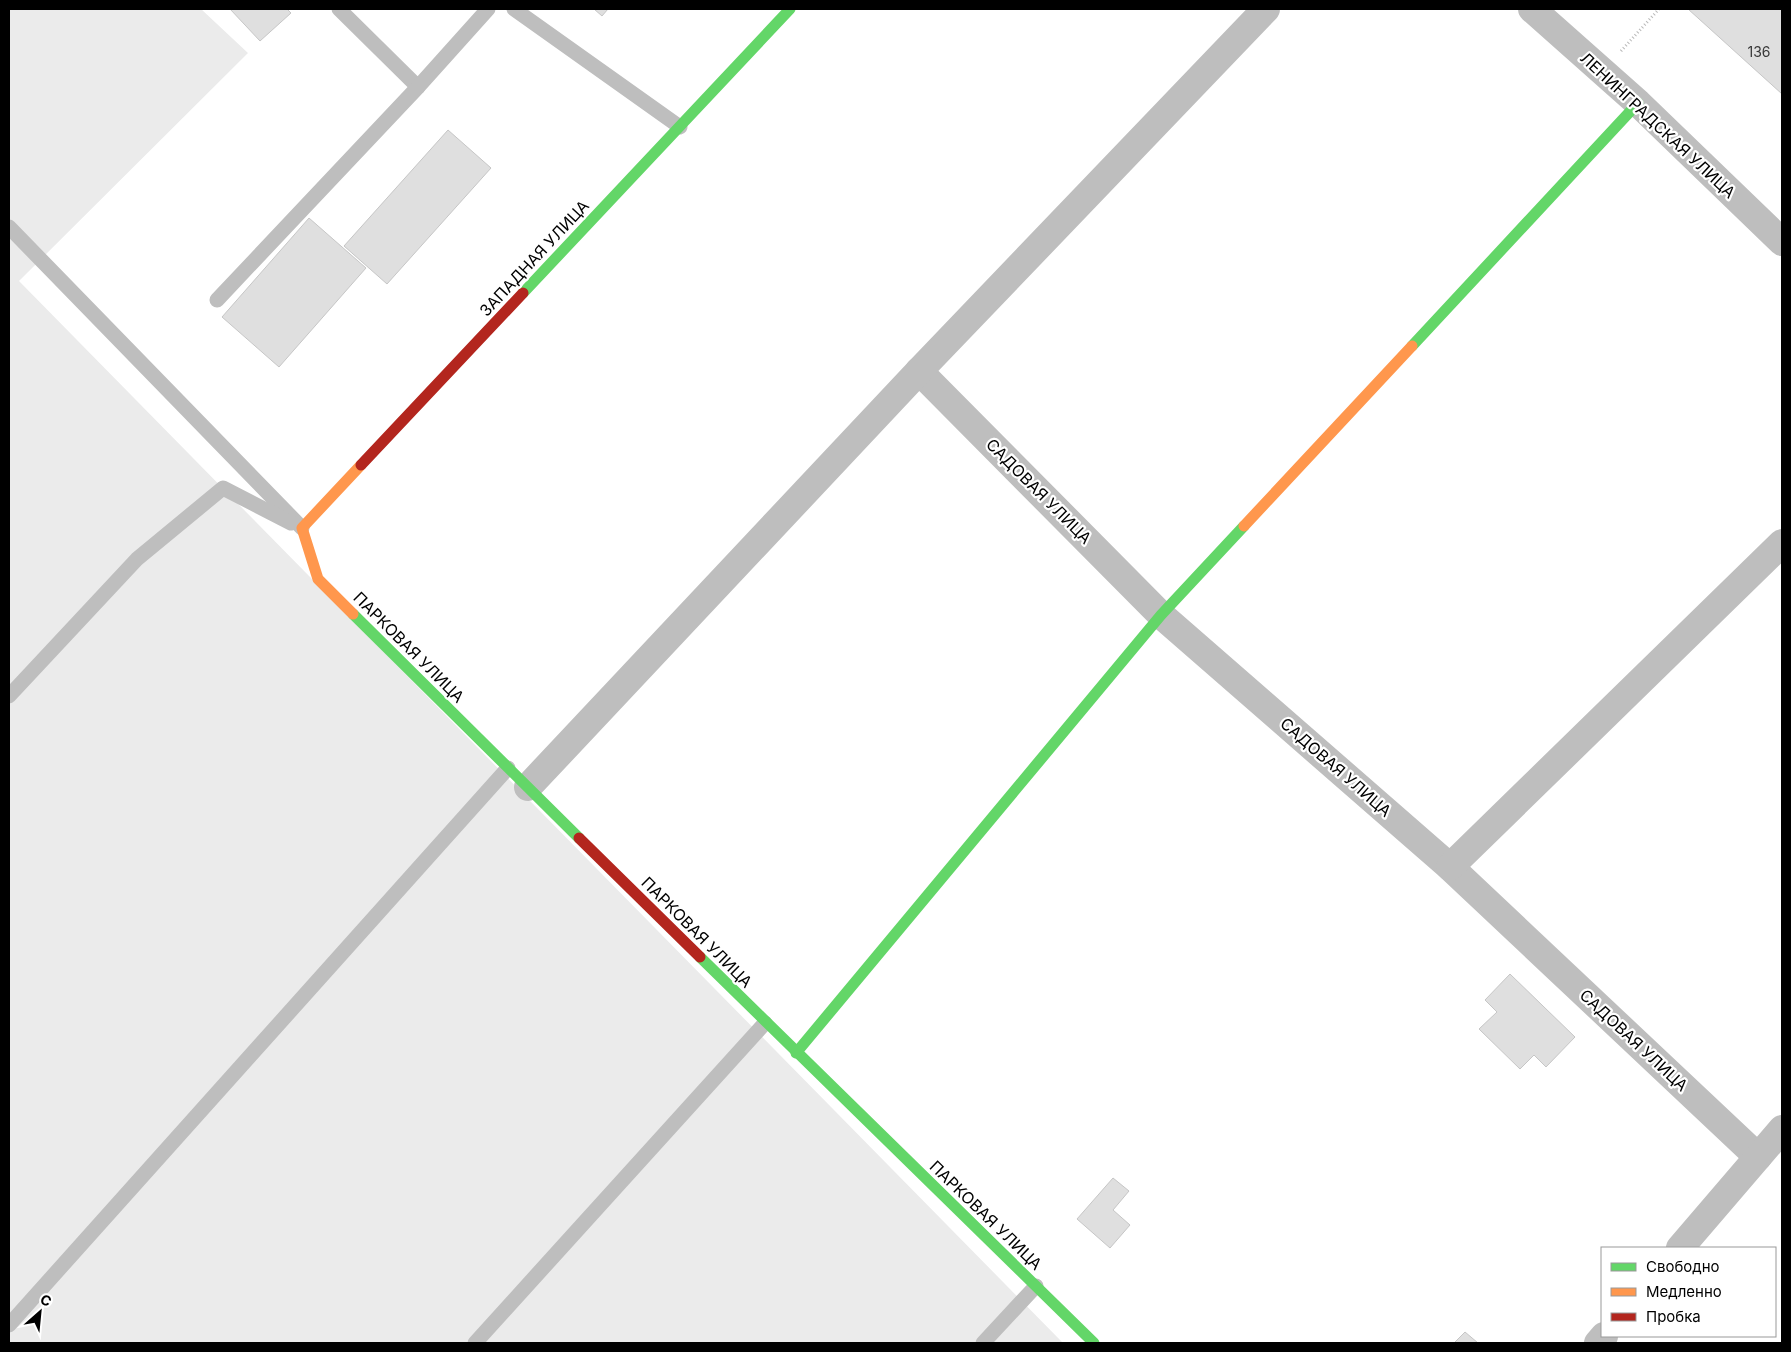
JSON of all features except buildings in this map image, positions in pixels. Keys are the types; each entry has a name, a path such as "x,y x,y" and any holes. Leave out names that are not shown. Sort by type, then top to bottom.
{"street":[{"name":"ЗАПАДНАЯ УЛИЦА","path":"302,528 790,9"},
{"path":"528,787 919,370 1266,9"},
{"name":"ЛЕНИНГРАДСКАЯ УЛИЦА","path":"1532,9 1638,103 1782,242"},
{"path":"796,1053 1161,614 1638,103"},
{"name":"САДОВАЯ УЛИЦА","path":"919,370 1161,614 1450,866 1758,1157"},
{"name":"ПАРКОВАЯ УЛИЦА","path":"302,528 318,579 796,1053 1094,1343"},
{"path":"1450,866 1782,544"},
{"path":"1681,1247 1782,1129"}],"lane":[{"path":"339,9 418,87"},
{"path":"217,300 418,87 488,9"},
{"path":"514,9 680,127"},
{"path":"9,227 302,528"},
{"path":"9,696 137,559 223,488 302,528"},
{"path":"9,1325 508,768"},
{"path":"475,1343 765,1022"},
{"path":"983,1343 1036,1286"}],"path":[{"path":"1602,72 1659,9"}],"shaded area":[{"path":"9,9 201,9 248,53 19,281 1063,1343 9,1343"}],"traffic: fast":[{"path":"523,293 790,9"},
{"path":"1412,346 1638,103"},
{"path":"796,1053 1161,615 1244,526"},
{"path":"353,614 579,838"},
{"path":"700,957 1094,1343"}],"traffic: slow":[{"path":"1244,526 1412,346"},
{"path":"353,614 318,579 302,528 361,465"}],"traffic: jam":[{"path":"361,465 523,293"},
{"path":"579,838 700,957"}]}
